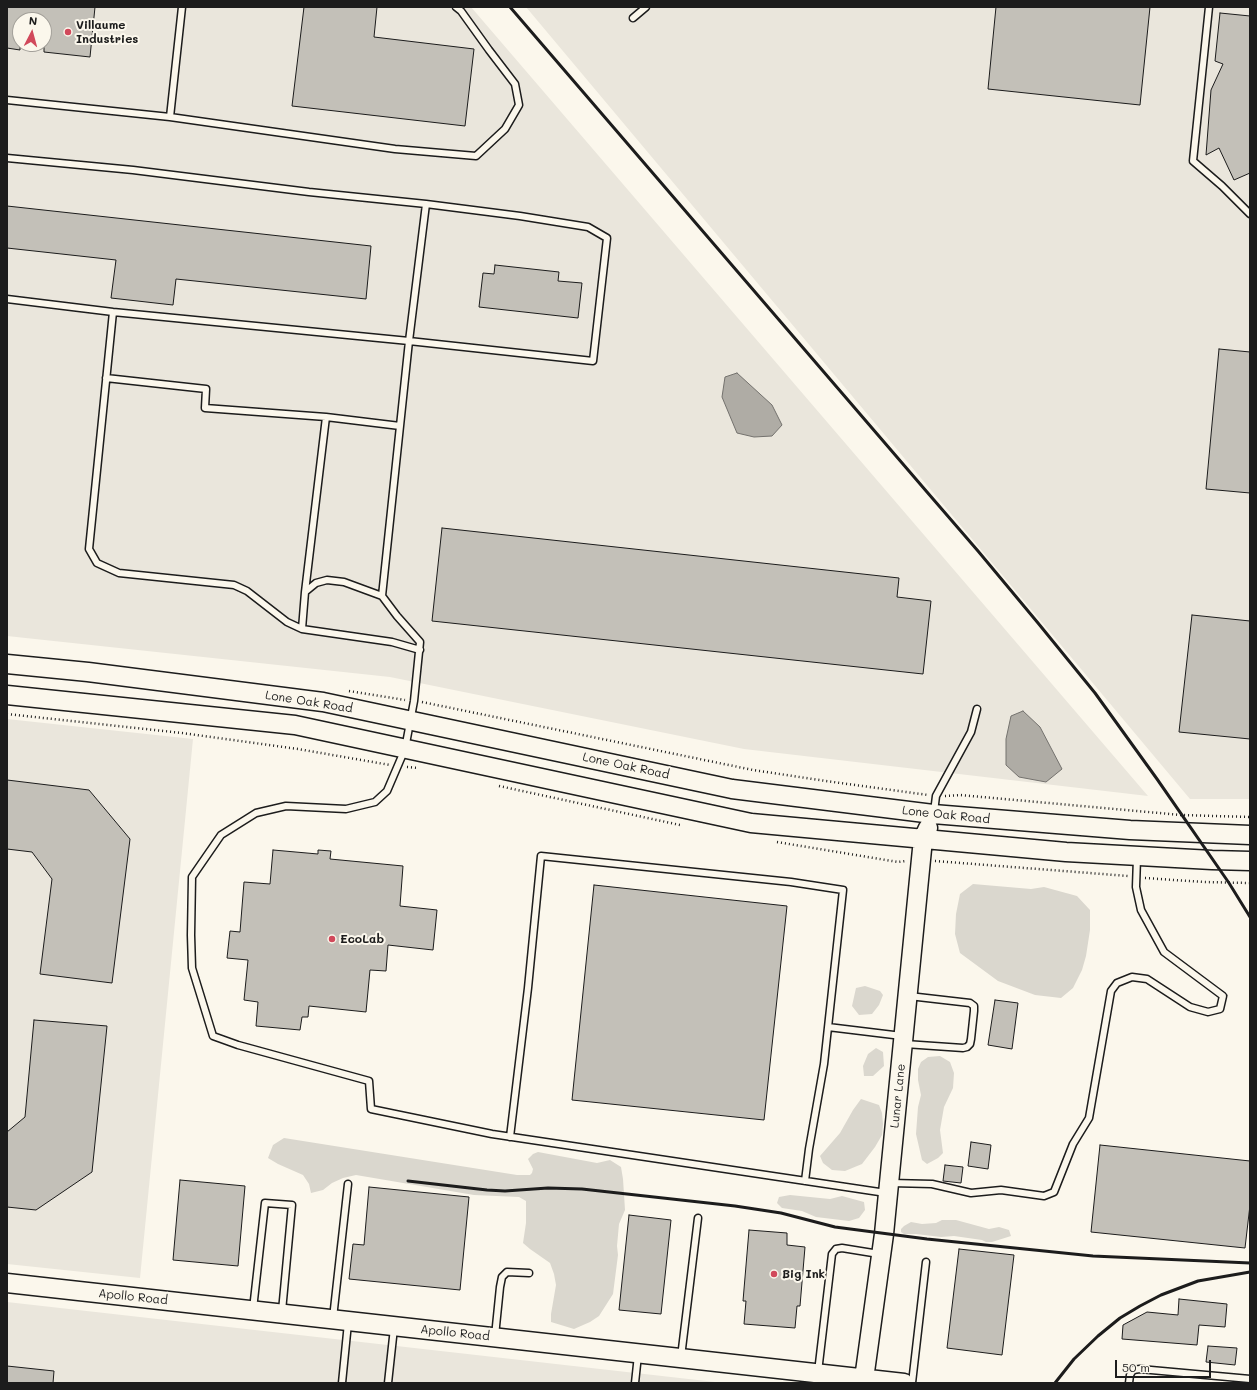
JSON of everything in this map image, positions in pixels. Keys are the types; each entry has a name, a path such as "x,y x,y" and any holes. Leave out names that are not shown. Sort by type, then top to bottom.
{"main road":[{"name":"Lone Oak Road","path":"7,664 88,672 323,702 732,789 933,814 1130,830 1250,835"},
{"name":"Lone Oak Road","path":"7,694 295,725 751,823 1059,852 1137,857 1250,861"},
{"name":"Lunar Lane","path":"864,1379 889,1188 923,839 933,814"},
{"name":"Apollo Road","path":"7,1283 904,1383"}],"lane":[{"path":"170,117 182,7"},
{"path":"7,100 170,117 395,148 476,156 505,129 519,105 515,84 461,11 456,7"},
{"path":"633,18 646,7"},
{"path":"1209,7 1193,162 1222,186 1250,214"},
{"path":"7,158 133,170 520,216 588,227 607,238 593,361 409,341 113,312 7,299"},
{"path":"382,596 409,341 426,204"},
{"path":"113,312 89,549 97,563 120,573 234,585 247,591 287,622 302,629 392,642 420,650"},
{"path":"106,378 206,389 205,408 326,417 400,426"},
{"path":"302,629 326,417"},
{"path":"305,592 316,583 327,580 344,582 382,596 420,642 414,701 405,749 386,791 375,802 346,809 286,806 256,813 221,834 192,877 190,935 192,968 213,1036 238,1046 369,1081 371,1109 510,1136 805,1181 889,1188 932,1184 972,1193 1001,1190 1044,1196 1054,1192 1074,1144 1089,1118 1111,991 1117,983 1132,977 1147,979 1157,984 1190,1007 1208,1012 1220,1010 1223,996 1164,952 1141,910 1136,887 1137,857"},
{"path":"933,814 936,796 972,732 977,709"},
{"path":"510,1136 528,988 541,856 791,882 843,890 824,1064 805,1181"},
{"path":"828,1027 903,1040 963,1048 970,1044 974,1006 964,1001 908,996"},
{"path":"342,1383 341,1320 348,1184"},
{"path":"253,1311 265,1203 292,1205 282,1314"},
{"path":"681,1358 698,1218"},
{"path":"818,1374 832,1254 836,1249 842,1248 881,1254"},
{"path":"912,1383 926,1262"},
{"path":"494,1338 502,1277 507,1272 529,1273"},
{"path":"388,1383 394,1326"},
{"path":"635,1383 638,1354"},
{"path":"1129,1383 1130,1375 1133,1370 1140,1369 1250,1378"}],"path":[{"path":"345,690 431,703 664,752 754,770 826,782 936,796 960,795 1181,815 1250,817"},
{"path":"7,714 182,733 397,766 420,768"},
{"path":"497,785 687,826"},
{"path":"776,842 898,862 921,860 1204,882 1250,883"}],"shaded area":[{"path":"7,7 471,7 1148,796 744,749 390,677 7,636"},
{"path":"526,7 1250,7 1250,799 1190,799"},
{"path":"737,373 772,405 782,425 772,436 754,437 737,433 722,397 725,377"},
{"path":"1023,711 1040,727 1062,769 1046,782 1019,777 1006,765 1006,739 1011,716"},
{"path":"7,719 193,739 140,1278 7,1264"},
{"path":"973,884 1031,889 1044,887 1077,896 1090,910 1090,930 1082,970 1073,988 1061,998 1035,995 998,981 960,953 955,934 956,914 960,894"},
{"path":"865,986 880,991 883,995 879,1005 872,1014 859,1015 852,1006 856,988"},
{"path":"876,1048 883,1052 884,1066 873,1076 864,1076 863,1066 868,1054"},
{"path":"940,1056 950,1062 954,1073 953,1088 944,1107 940,1130 943,1153 938,1158 927,1164 922,1160 916,1134 918,1107 921,1095 918,1080 918,1069 921,1062 928,1057"},
{"path":"861,1099 879,1105 882,1113 882,1135 862,1164 845,1171 832,1170 823,1163 820,1156 840,1133"},
{"path":"284,1138 517,1175 530,1175 532,1173 533,1169 528,1159 533,1154 538,1152 597,1163 610,1160 621,1167 625,1210 619,1224 617,1246 618,1255 613,1294 599,1316 590,1322 574,1329 551,1322 556,1285 554,1274 550,1263 523,1243 526,1223 526,1201 519,1197 474,1195 356,1175 343,1178 332,1183 323,1190 311,1193 309,1184 303,1175 268,1158 273,1145"},
{"path":"790,1195 830,1199 842,1196 864,1202 865,1210 859,1218 849,1221 816,1217 802,1211 782,1208 777,1203 779,1197"},
{"path":"942,1220 956,1220 989,1229 999,1227 1009,1230 1011,1236 992,1242 986,1242 982,1240 954,1236 941,1237 904,1234 901,1232 901,1229 904,1226 911,1222 922,1224 936,1223"},
{"path":"7,1302 724,1383 7,1383"}],"building":[{"name":"Villaume Industries","path":"7,7 95,7 90,57 44,52 52,52 52,12 12,12 12,49 7,48"},
{"path":"304,7 377,7 374,37 474,49 465,126 292,106"},
{"path":"996,7 1150,7 1140,105 988,89"},
{"path":"1220,13 1250,16 1250,173 1234,180 1219,148 1206,155 1211,90 1223,64 1215,61"},
{"path":"7,206 371,246 366,299 176,279 173,305 111,298 116,260 7,248"},
{"path":"495,265 559,272 558,281 582,283 578,318 479,307 483,273 494,274"},
{"path":"1219,349 1250,352 1250,493 1206,489"},
{"path":"442,528 899,578 897,597 931,601 923,674 432,621"},
{"path":"1192,615 1250,621 1250,739 1179,732"},
{"path":"7,780 89,790 130,839 112,983 40,974 52,879 32,852 7,849"},
{"name":"EcoLab","path":"273,850 318,854 318,850 331,851 330,859 403,866 400,906 437,910 433,950 388,945 386,971 370,970 366,1012 309,1006 308,1017 302,1017 300,1030 256,1026 258,1002 244,1000 248,960 227,958 230,931 240,932 244,882 270,884"},
{"path":"594,885 787,906 764,1120 572,1100"},
{"path":"995,1000 1018,1003 1012,1049 988,1045"},
{"path":"34,1020 107,1026 92,1172 36,1210 7,1207 7,1132 25,1117"},
{"path":"971,1142 991,1145 988,1169 968,1166"},
{"path":"1100,1145 1250,1161 1250,1205 1245,1248 1091,1232"},
{"path":"945,1165 963,1167 961,1183 943,1181"},
{"path":"180,1180 245,1186 238,1266 173,1260"},
{"path":"369,1187 469,1197 460,1290 349,1279 353,1244 364,1245"},
{"path":"629,1215 671,1220 661,1314 619,1310"},
{"name":"Big Ink","path":"749,1230 787,1233 787,1245 805,1247 800,1306 797,1306 795,1328 744,1324 746,1301 743,1301"},
{"path":"959,1249 1014,1255 1002,1355 947,1348"},
{"path":"1179,1299 1227,1304 1225,1327 1199,1325 1197,1345 1122,1339 1123,1325 1147,1312 1178,1315"},
{"path":"1208,1346 1237,1348 1235,1365 1206,1362"},
{"path":"7,1366 54,1371 53,1383 7,1383"}],"railway":[{"path":"510,7 978,551 1095,693 1229,883 1250,917"},
{"path":"408,1181 505,1191 548,1188 582,1189 735,1206 781,1213 835,1227 927,1239 1093,1256 1250,1263"},
{"path":"1055,1383 1074,1359 1098,1336 1120,1318 1140,1306 1161,1295 1198,1281 1250,1272"}],"place":[{"name":"Villaume Industries","path":"68,32"},
{"name":"EcoLab","path":"332,939"},
{"name":"Big Ink","path":"774,1274"}]}
